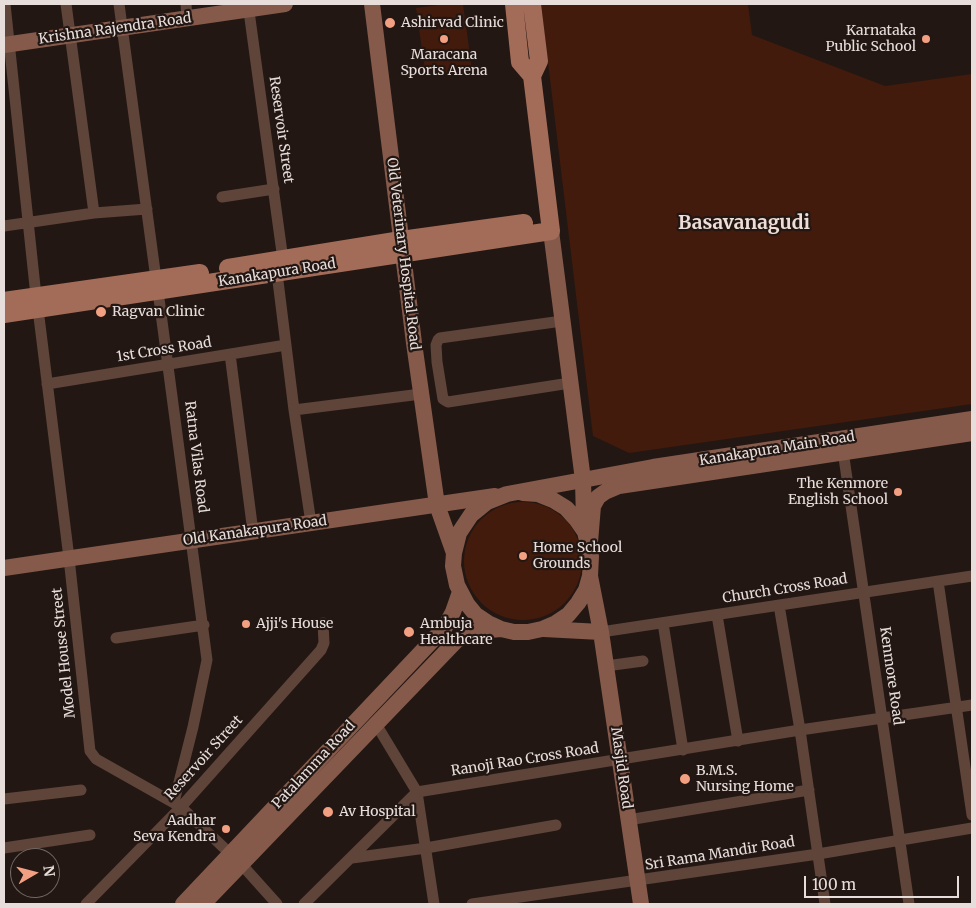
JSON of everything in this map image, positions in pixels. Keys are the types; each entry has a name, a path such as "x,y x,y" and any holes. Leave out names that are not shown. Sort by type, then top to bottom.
{"main road":[{"name":"Krishna Rajendra Road","path":"7,44 122,28 186,11 285,4"},
{"name":"Old Veterinary Hospital Road","path":"372,4 421,394 437,505 454,553"},
{"path":"514,4 520,62 532,76"},
{"path":"532,4 539,60 532,76 583,480 587,539 592,566 586,590 568,615 542,629 528,632 514,632 501,629 476,615 467,604 455,579 454,553 460,533 471,515 487,502 515,493 538,494 566,508 576,519 587,539"},
{"name":"Kanakapura Road","path":"4,301 37,302 280,267 402,246 550,226"},
{"name":"Kanakapura Road","path":"4,314 37,302"},
{"name":"Kanakapura Main Road","path":"515,493 663,466 972,419"},
{"path":"587,539 593,506 598,497 619,486 972,433"},
{"name":"Old Kanakapura Road","path":"4,568 515,493"},
{"name":"Masjid Road","path":"590,576 602,632 641,904"},
{"name":"Patalamma Road","path":"203,904 236,860 445,626 453,612 460,592"},
{"name":"Patalamma Road","path":"183,904 236,860 376,724 457,640 471,632 501,629"},
{"path":"542,629 602,632"}],"street":[{"name":"Model House Street","path":"4,4 7,44 69,558 90,751 96,759 178,804 236,860 277,904"},
{"path":"66,4 94,213"},
{"name":"Ratna Vilas Road","path":"120,4 204,625 207,660 178,804"},
{"name":"Reservoir Street","path":"249,7 274,189 286,345 310,523"},
{"path":"222,197 274,189"},
{"path":"4,226 94,213 147,209"},
{"path":"562,321 440,338 436,345 438,362 443,399 448,402 570,383"},
{"name":"1st Cross Road","path":"47,384 286,345"},
{"path":"230,354 253,532"},
{"path":"294,410 421,394"},
{"name":"Kenmore Road","path":"843,451 909,904"},
{"name":"Church Cross Road","path":"602,632 972,576"},
{"path":"938,581 956,708 969,766 972,815"},
{"path":"779,605 800,730 825,904"},
{"path":"718,615 738,741"},
{"name":"Reservoir Street","path":"86,904 321,650 324,643 323,623"},
{"path":"662,623 683,750"},
{"path":"116,638 204,625"},
{"path":"606,666 643,661"},
{"name":"Ranoji Rao Cross Road","path":"417,792 800,730 972,705"},
{"path":"376,724 417,792 434,904"},
{"path":"4,799 81,790"},
{"path":"628,820 809,790"},
{"path":"304,904 417,792"},
{"path":"352,858 426,848 556,825"},
{"name":"Sri Rama Mandir Road","path":"472,904 818,854 972,828"},
{"path":"4,848 90,835"}],"shaded area":[{"name":"Maracana Sports Arena","path":"463,4 472,70 426,77 416,8"},
{"path":"541,4 748,4 752,35 885,86 972,74 972,404 629,453 593,436"},
{"name":"Home School Grounds","path":"523,502 546,506 565,519 578,538 582,561 578,584 565,603 546,616 523,620 500,616 481,603 468,584 464,561 468,538 481,519 500,506"}],"place":[{"name":"Ashirvad Clinic","path":"390,23"},
{"name":"Maracana Sports Arena","path":"444,39"},
{"name":"Karnataka Public School","path":"926,39"},
{"name":"Ragvan Clinic","path":"101,312"},
{"name":"The Kenmore English School","path":"898,492"},
{"name":"Home School Grounds","path":"523,556"},
{"name":"Ajji's House","path":"246,624"},
{"name":"Ambuja Healthcare","path":"409,632"},
{"name":"B.M.S. Nursing Home","path":"685,779"},
{"name":"Av Hospital","path":"328,812"},
{"name":"Aadhar Seva Kendra","path":"226,829"}],"district":[{"name":"Basavanagudi","path":"744,224"}]}
